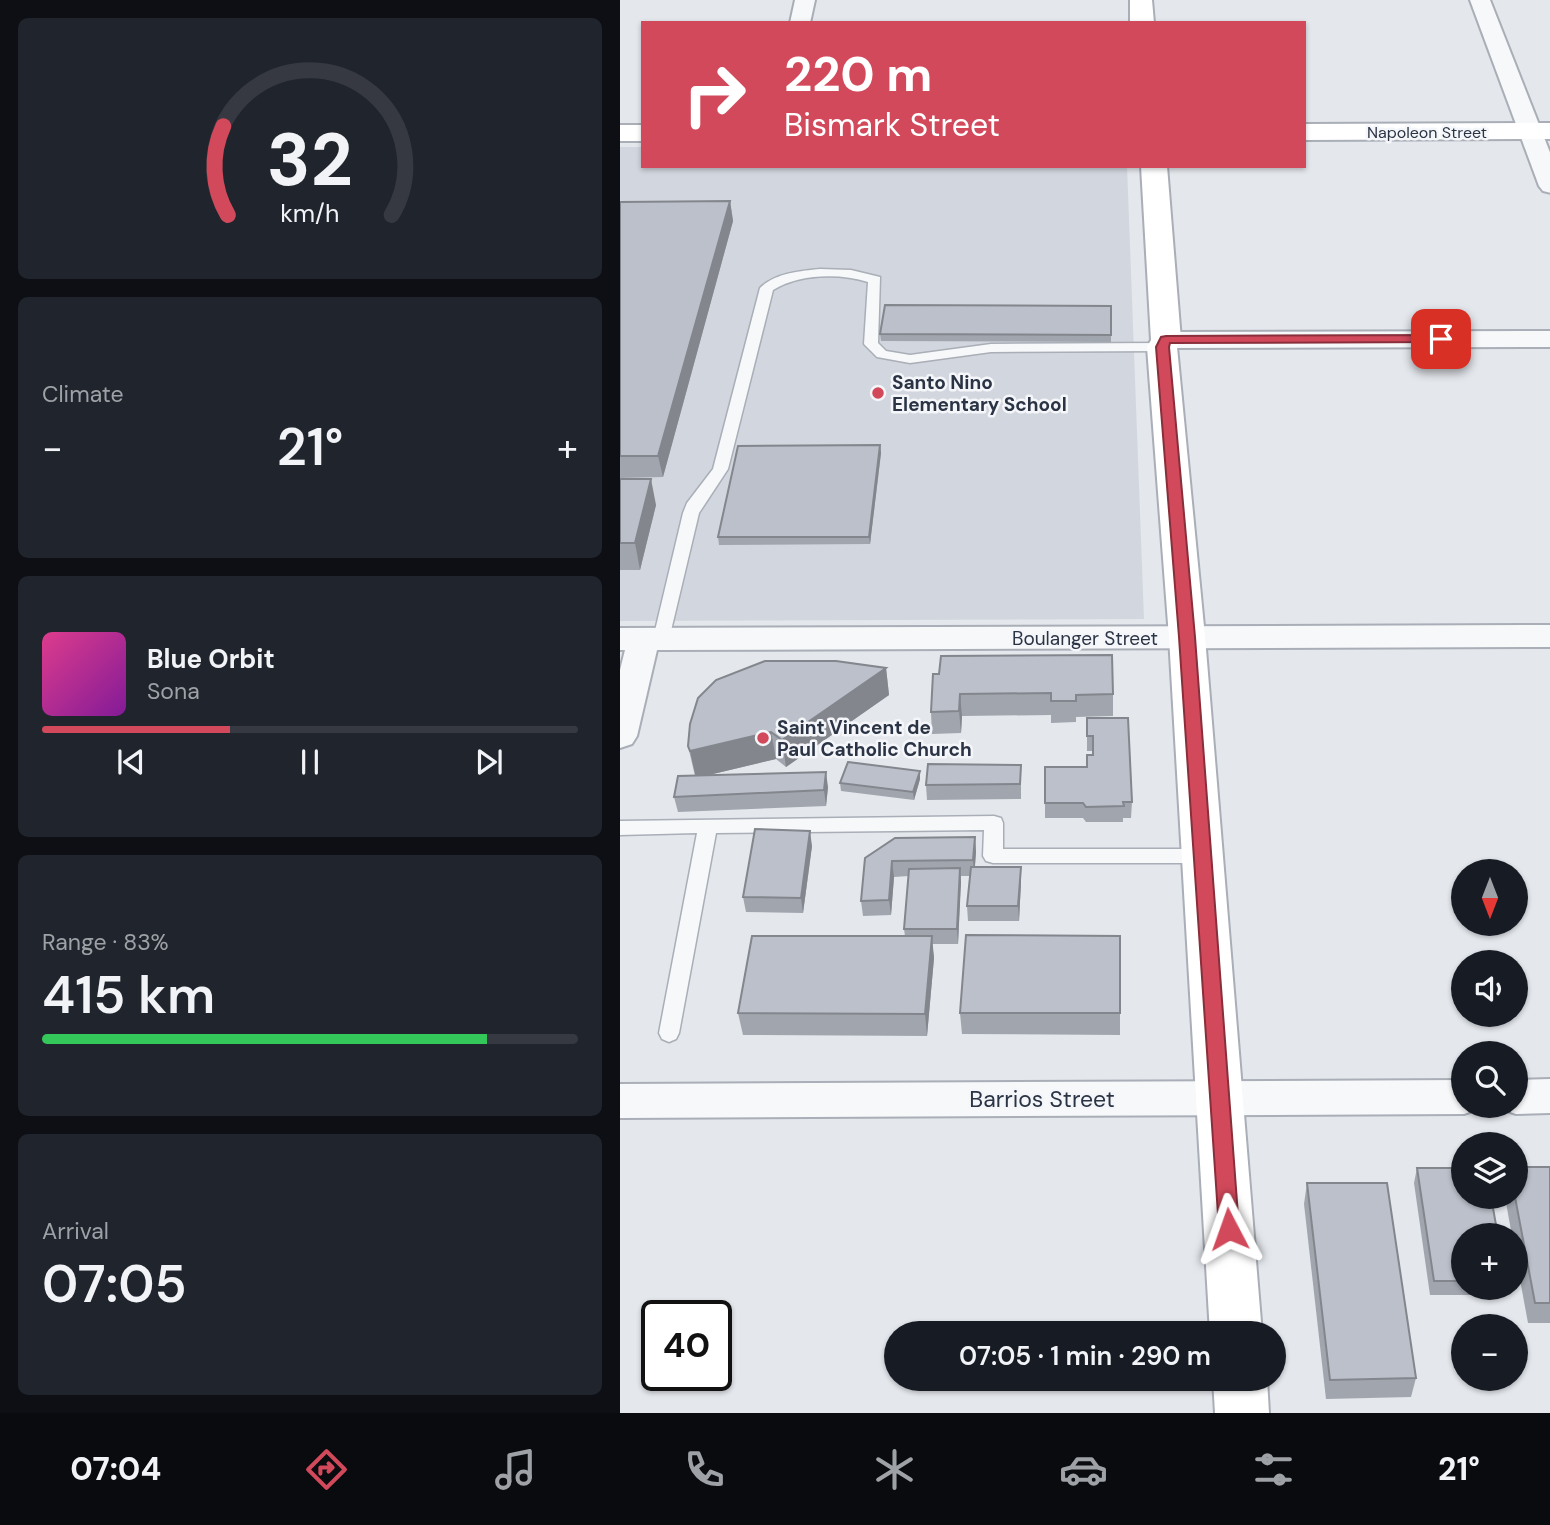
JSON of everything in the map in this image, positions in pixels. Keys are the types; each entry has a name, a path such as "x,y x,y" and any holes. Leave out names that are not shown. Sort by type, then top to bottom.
{"street":[{"path":"800,21 805,0"},
{"path":"1141,0 1143,21"},
{"path":"1480,0 1540,131 1550,186"},
{"name":"Napoleon Street","path":"1306,132 1540,131"},
{"path":"620,133 641,133"},
{"path":"1154,168 1164,343 1235,1321"},
{"path":"1164,343 1550,339"},
{"name":"Boulanger Street","path":"642,639 1550,636"},
{"path":"620,736 642,639"},
{"name":"Barrios Street","path":"620,1101 1451,1097"},
{"path":"1528,1097 1550,1097"},
{"path":"1241,1391 1242,1413"}],"lane":[{"path":"642,639 695,503 720,469 767,288 777,279 797,274 864,275 875,280 871,344 882,354 910,359 992,348 1164,343"},
{"path":"620,828 994,822 993,856 1203,856"},
{"path":"669,1033 708,827"}],"shaded area":[{"name":"Santo Nino Elementary School","path":"620,147 641,147 641,168 1127,168 1144,619 620,621"}],"building":[{"path":"730,201 658,456 620,456 620,202"},
{"path":"885,305 1111,306 1111,335 880,334"},
{"path":"880,445 869,537 718,537 738,446"},
{"path":"620,479 651,479 635,543 620,543"},
{"path":"1112,655 1113,694 1076,695 1076,701 1051,701 1051,693 960,694 959,711 931,712 933,674 939,674 941,656"},
{"path":"765,661 836,661 886,668 782,740 771,732 690,751 690,724 698,698 716,680"},
{"path":"1087,718 1128,718 1132,802 1123,802 1124,806 1086,807 1083,803 1045,803 1045,767 1087,767 1087,755 1093,755 1093,736 1087,736"},
{"path":"848,762 920,771 913,792 840,783"},
{"path":"928,764 1021,765 1020,784 926,785"},
{"path":"826,772 824,790 674,797 678,776"},
{"path":"755,829 810,831 801,898 743,897"},
{"path":"975,837 973,860 892,861 889,900 861,901 865,858 895,838"},
{"path":"971,867 1021,867 1018,906 967,906"},
{"path":"960,868 957,929 904,929 909,869"},
{"path":"966,935 1120,936 1120,1013 960,1013"},
{"path":"752,936 932,936 925,1014 738,1013"},
{"path":"1528,1167 1550,1167 1550,1303 1535,1303 1528,1266 1528,1223 1520,1223 1517,1209 1528,1209"},
{"path":"1417,1168 1451,1168 1451,1209 1493,1209 1496,1223 1451,1223 1451,1281 1434,1281"},
{"path":"1307,1183 1387,1183 1416,1378 1330,1380"}],"place":[{"name":"Santo Nino Elementary School","path":"878,393"},
{"name":"Saint Vincent de Paul Catholic Church","path":"763,738"}],"route":[{"path":"1229,1229 1187,637 1162,347 1166,340 1441,339"}]}
